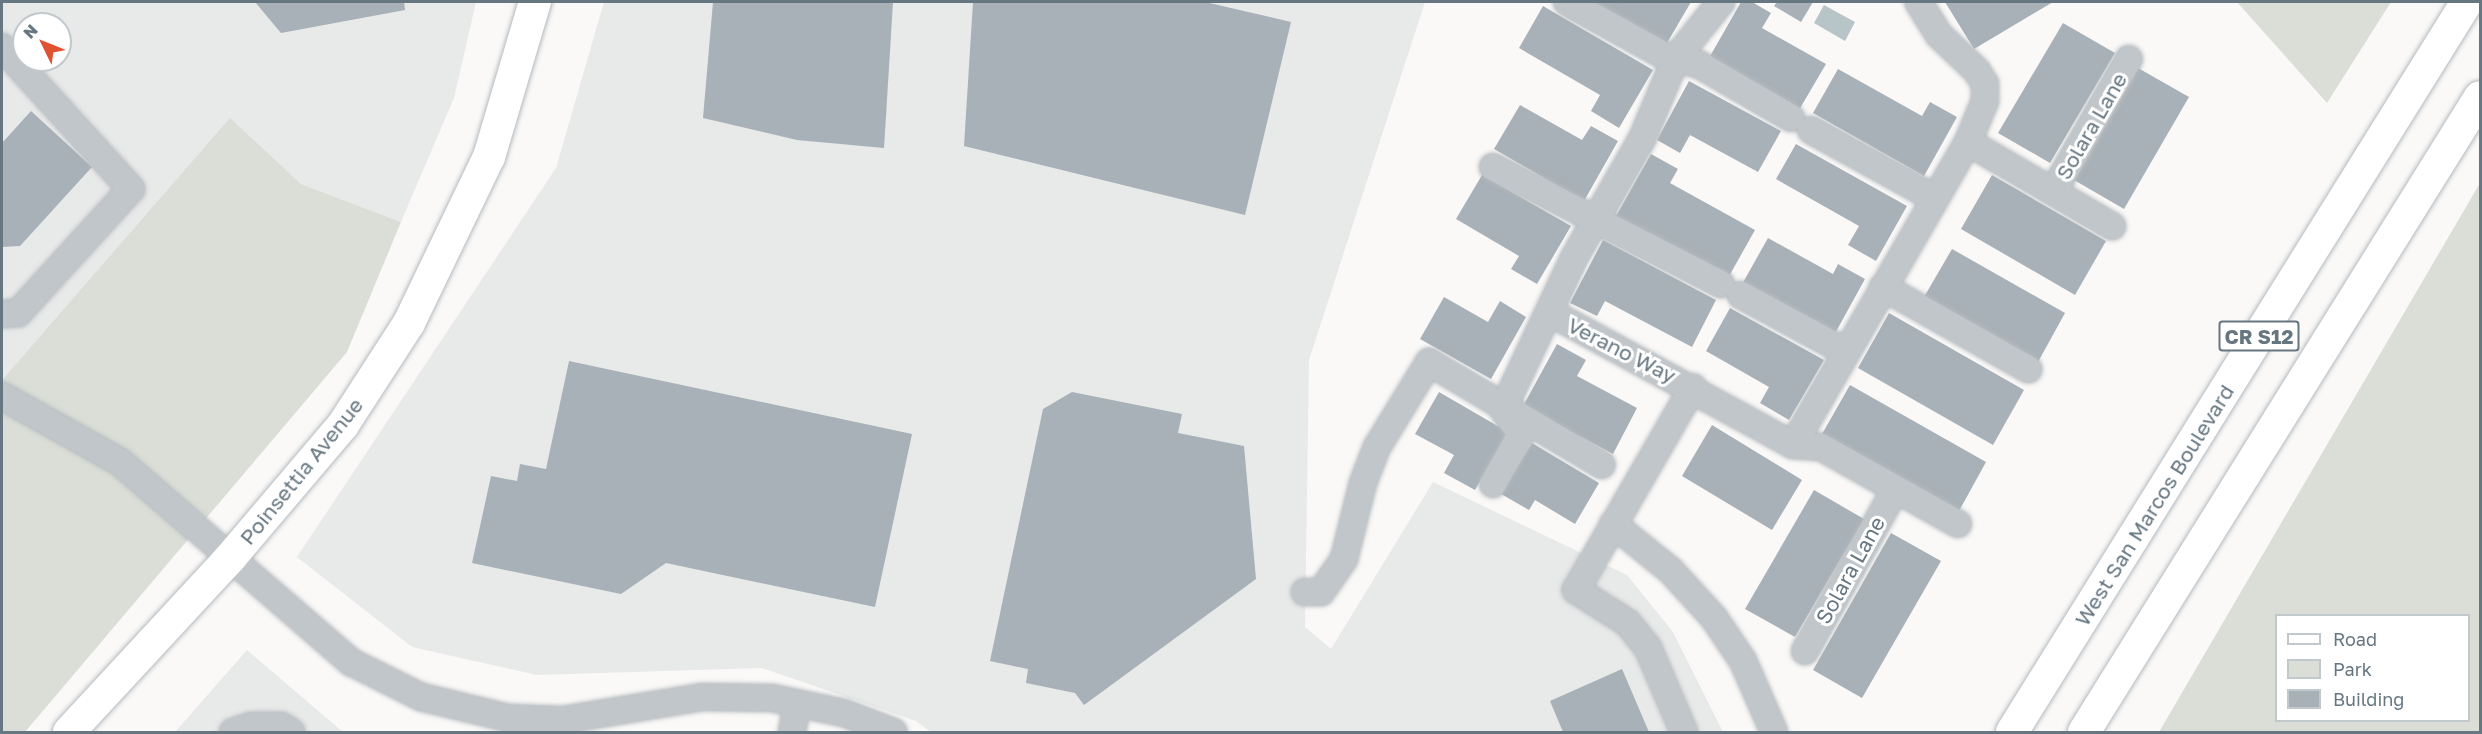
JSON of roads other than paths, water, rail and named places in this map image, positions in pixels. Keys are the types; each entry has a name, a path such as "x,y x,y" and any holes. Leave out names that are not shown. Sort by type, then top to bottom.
{"main road":[{"name":"Poinsettia Avenue","path":"69,732 231,557 343,425 409,322 489,157 535,2"},
{"name":"West San Marcos Boulevard","path":"2012,732 2467,2"},
{"name":"CR S12","path":"2084,732 2481,98"}],"street":[{"path":"1567,2 1676,58 1700,65 1935,198"},
{"name":"Verano Way","path":"1503,409 1551,314 1595,217 1642,139 1676,58 1721,2"},
{"path":"1793,445 1968,142 1984,101 1985,84 1977,71 1939,35 1918,2"},
{"path":"2,47 131,189 10,314 2,333"},
{"name":"Solara Lane","path":"2054,192 2129,59"},
{"name":"Solara Lane","path":"1968,142 2112,226"},
{"path":"1493,167 1581,215 1595,217 1846,352"},
{"path":"1883,287 2028,369"},
{"name":"Verano Way","path":"1551,314 1693,387"},
{"path":"1305,592 1322,592 1344,559 1363,483 1377,447 1429,362 1503,409 1602,465"},
{"path":"1684,732 1648,648 1628,623 1576,591 1693,387 1793,445 1821,447 1958,524"},
{"path":"2,396 120,462 351,662 472,721 508,718 562,720 702,697 772,698 844,713 893,732"},
{"path":"1493,484 1521,434 1503,409"},
{"name":"Solara Lane","path":"1805,651 1895,490"},
{"path":"1613,524 1671,571 1714,618 1743,661 1774,732"},
{"path":"792,732 797,704"},
{"path":"233,732 251,726 281,726 291,732"}]}
